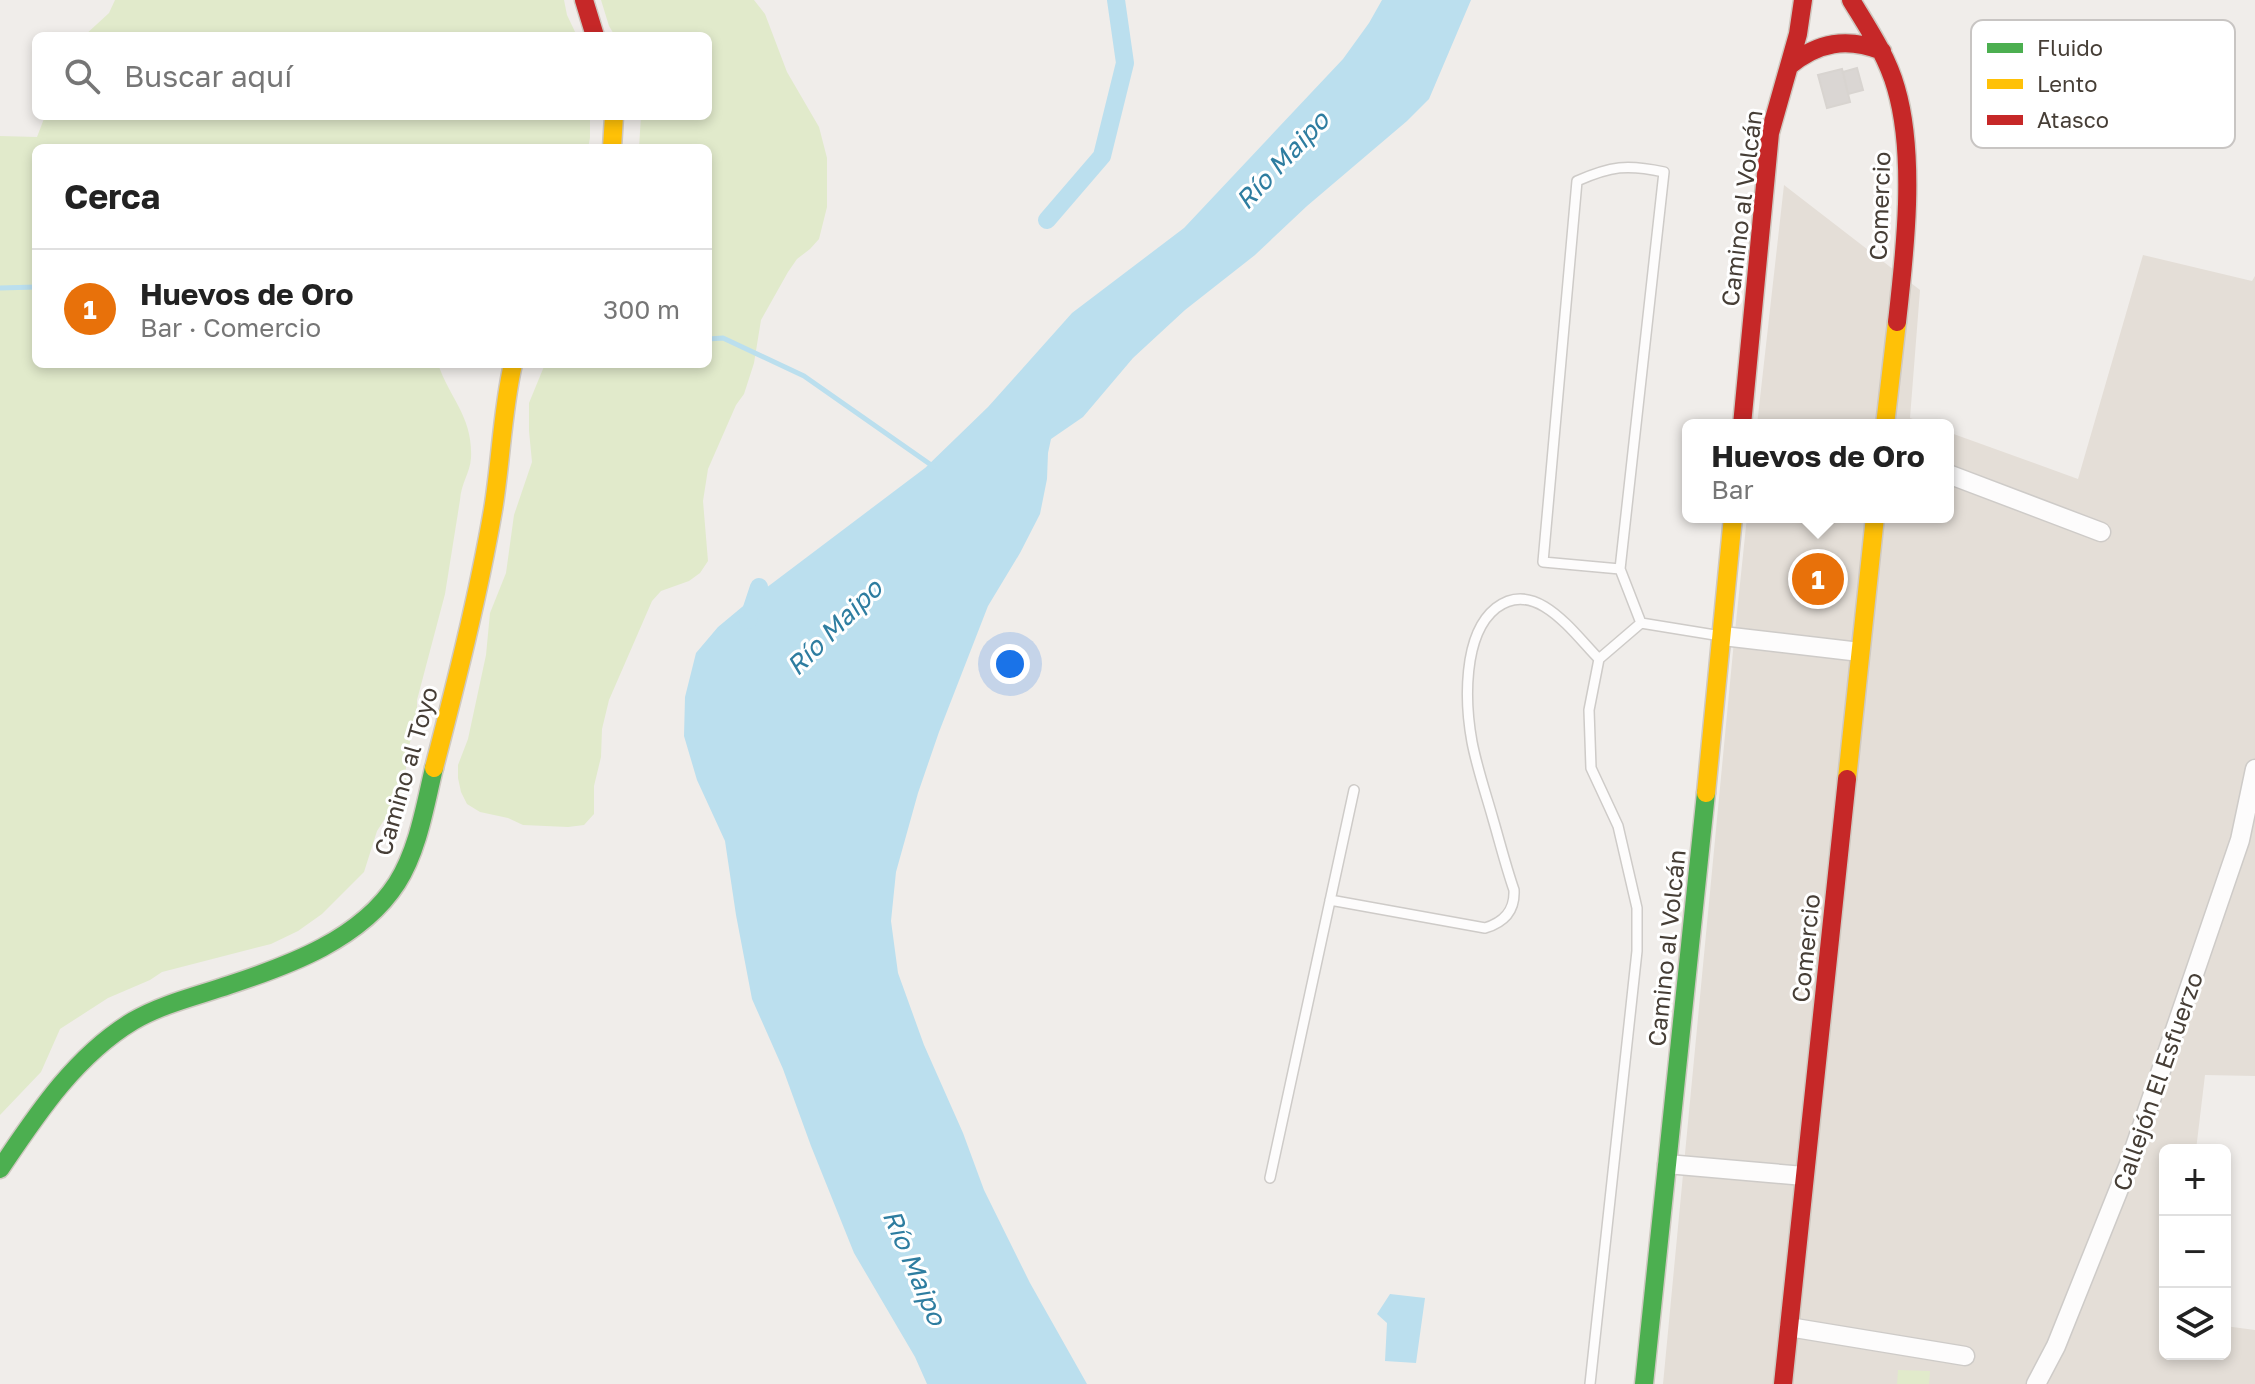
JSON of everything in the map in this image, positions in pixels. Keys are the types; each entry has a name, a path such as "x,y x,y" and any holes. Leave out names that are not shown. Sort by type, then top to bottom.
{"main road":[{"path":"584,0 594,32"},
{"name":"Camino al Volcán","path":"1743,419 1770,133 1800,25 1803,0"},
{"name":"Comercio","path":"1851,0 1882,51 1900,101 1906,164 1904,248 1886,419"},
{"path":"1789,66 1810,49 1835,42 1859,43 1882,51"},
{"path":"612,144 614,120"},
{"name":"Camino al Toyo","path":"0,1169 46,1103 86,1056 132,1021 302,959 348,931 384,900 396,884 413,848 423,815 482,567 498,478 504,404 512,368"},
{"name":"Camino al Volcán","path":"1644,1384 1732,523"},
{"name":"Comercio","path":"1783,1384 1874,523"}],"street":[{"path":"1954,476 2101,532"},
{"path":"1723,636 1860,652"},
{"name":"Callejón El Esfuerzo","path":"2036,1384 2056,1346 2129,1164 2240,840 2255,769"},
{"path":"1667,1164 1804,1176"},
{"path":"1789,1327 1965,1356"}],"lane":[{"path":"1620,569 1543,562 1577,181 1600,170 1636,167 1664,172 1620,569 1641,623"},
{"path":"1330,900 1485,928 1502,921 1512,907 1514,890 1478,767 1469,719 1469,670 1477,637 1495,609 1510,601 1529,600 1548,607 1599,659"},
{"path":"1590,1384 1637,951 1637,908 1618,826 1591,768 1589,710 1599,659 1641,623 1723,636"},
{"path":"1270,1178 1354,790"}],"shaded area":[{"path":"1784,185 1920,290 1910,418 1913,419 1758,419"},
{"path":"2143,255 2252,281 2255,276 2255,1076 2205,1075 2197,1144 2159,1144 2159,1360 2231,1360 2231,1327 2255,1330 2255,1384 1663,1384 1746,523 1954,523 1954,434 2078,479"}],"green space":[{"path":"115,0 564,0 575,32 88,32 109,13"},
{"path":"601,0 754,0 765,14 787,72 819,127 827,158 827,207 819,239 797,259 761,320 754,363 744,394 736,405 708,469 703,501 708,561 700,573 689,581 661,591 652,601 609,700 594,786 594,814 584,825 523,825 480,812 467,804 461,792 458,765 468,739 486,655 490,613 506,573 514,515 532,462 529,403 543,368 712,368 712,144 639,144 641,120 712,120 712,32 613,32"},
{"path":"43,120 590,120 589,144 32,144 32,368 440,368 465,419 471,458 461,494 445,594 417,700 417,715 406,758 406,786 377,831 364,872 322,914 298,931 271,944 162,972 108,998 60,1029 41,1072 0,1115 0,136 37,137"},
{"path":"1898,1370 1930,1371 1929,1384 1897,1384"}],"water":[{"name":"Río Maipo","path":"1382,0 1471,0 1429,99 1255,255 1185,310 1133,358 1083,417 1051,439 1040,514 988,606 918,793 896,872 891,921 898,973 984,1190 1030,1283 1087,1384 927,1384 915,1357 854,1253 783,1069 752,999 725,841 697,780 684,736 685,697 696,653 718,627 754,597 925,468 988,407 1072,313 1184,228 1343,59"},
{"path":"1390,1294 1425,1298 1416,1363 1385,1361 1387,1323 1377,1314"}],"building":[{"path":"1857,68 1863,90 1848,94 1843,72"},
{"path":"1842,69 1850,102 1827,108 1818,75"}],"waterway":[{"path":"1047,220 1102,156 1125,63 1116,0"},
{"path":"0,288 32,287"},
{"path":"712,339 723,338 804,376 934,467"},
{"path":"748,620 759,587"}],"traffic: fast":[{"path":"0,1169 59,1088 112,1035 156,1010 299,959 344,935 364,920 382,903 404,870 420,827 434,768"},
{"path":"1644,1384 1706,793"}],"traffic: slow":[{"path":"612,144 614,120"},
{"path":"1886,419 1897,322"},
{"path":"434,768 487,543 512,368"},
{"path":"1706,793 1732,523"},
{"path":"1847,779 1874,523"}],"traffic: jam":[{"path":"584,0 594,32"},
{"path":"1743,419 1770,133 1798,34 1803,0"},
{"path":"1851,0 1888,65 1902,115 1906,143 1907,204 1897,322"},
{"path":"1789,66 1811,52 1833,44 1857,44 1882,51"},
{"path":"1783,1384 1847,779"}],"place":[{"name":"Huevos de Oro","path":"1818,579"}]}
